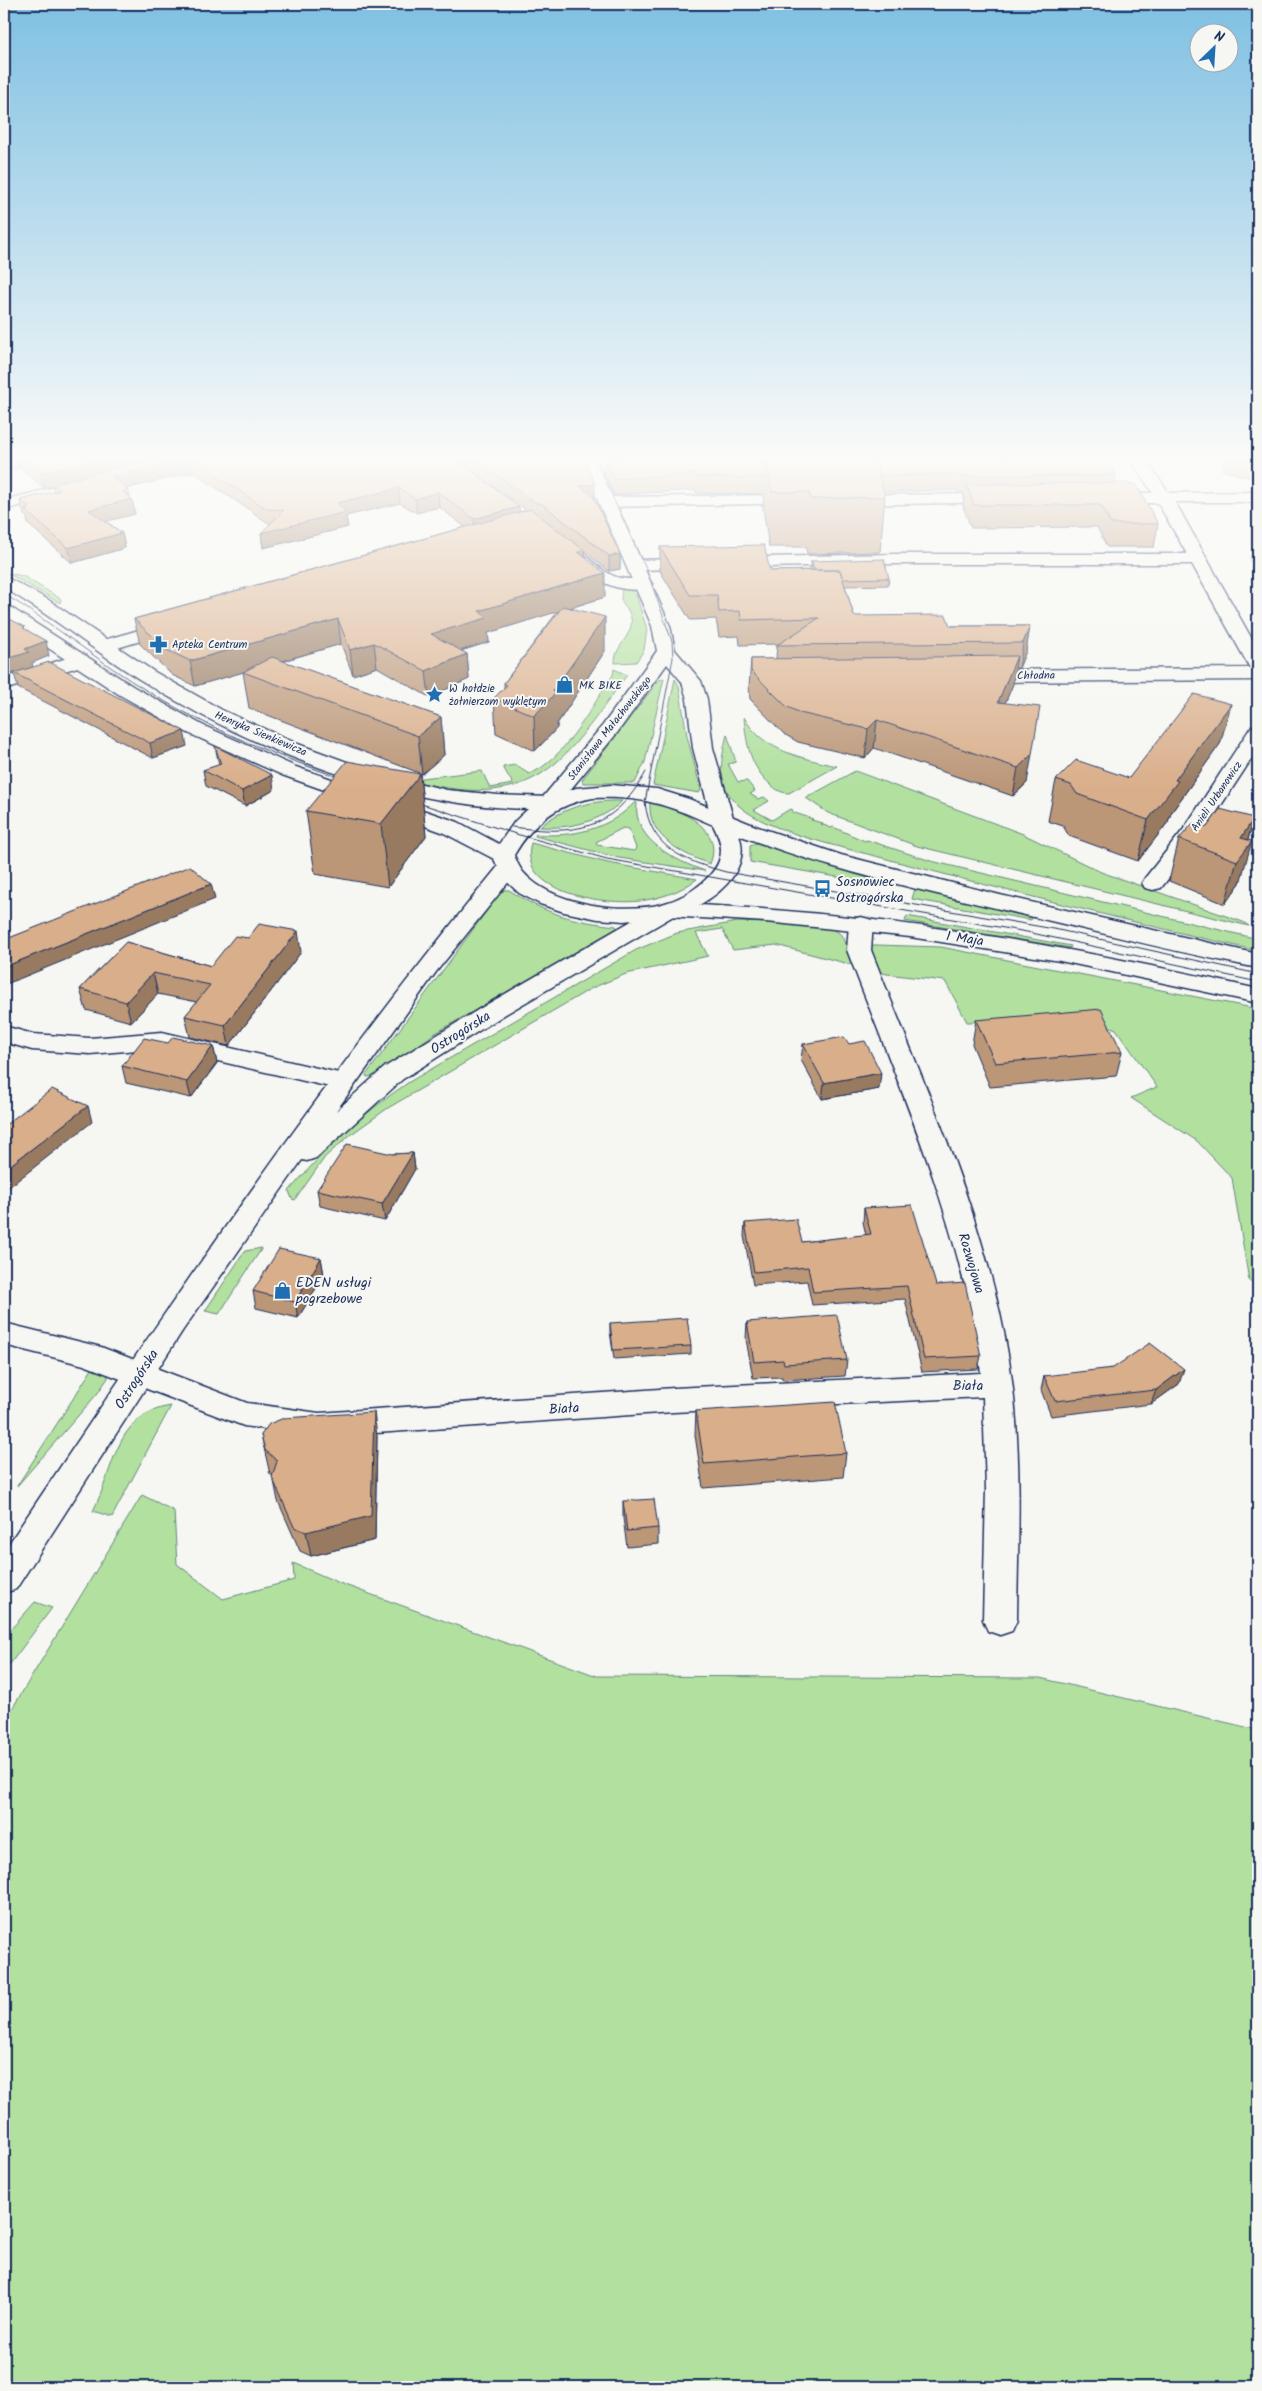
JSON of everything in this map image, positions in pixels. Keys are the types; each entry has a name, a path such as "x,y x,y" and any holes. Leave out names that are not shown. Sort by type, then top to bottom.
{"street":[{"path":"591,569 606,580 618,584 643,584"},
{"path":"637,569 661,626 666,651 690,681 694,690 703,748 723,821"},
{"path":"1206,569 1258,666"},
{"name":"Henryka Sienkiewicza","path":"4,581 47,606 144,674 200,707 258,734 327,762 402,786 449,797 488,801 549,803"},
{"name":"Henryka Sienkiewicza","path":"4,611 143,701 220,741 314,780 450,827 506,862 534,892 574,908 619,913 667,910"},
{"path":"104,646 187,621"},
{"name":"Stanisława Małachowskiego","path":"549,803 608,734 643,687 666,651"},
{"path":"4,684 80,660"},
{"name":"Chłodna","path":"960,676 1258,674"},
{"name":"Anieli Urbanowicz","path":"1153,883 1191,834 1252,743 1258,731"},
{"path":"549,803 587,793 636,792 668,797 723,821 791,846 880,873 1045,913 1258,960"},
{"name":"Ostrogórska","path":"4,1578 173,1322 343,1082 506,862 524,823 549,803"},
{"name":"Ostrogórska","path":"272,1182 394,1074 495,1010 667,910 711,887 726,872 732,851 723,821"},
{"name":"1 Maja","path":"667,910 785,916 861,924 1066,955 1258,996"},
{"name":"Rozwojowa","path":"861,924 859,950 935,1148 966,1240 983,1302 997,1386 1001,1439 1000,1620"},
{"path":"4,1034 32,1042 90,1046 162,1040 343,1082"},
{"name":"Biała","path":"4,1334 90,1355 244,1414 319,1425 399,1421 674,1400 975,1384 997,1386"}],"green space":[{"path":"7,573 23,576 61,599 60,603"},
{"path":"622,587 631,590 636,595 647,629 644,650 636,662 615,663 618,650 631,626 629,612 621,599"},
{"path":"614,669 627,675 584,733 564,755 543,772 520,784 492,790 458,789 417,782 422,778 482,771 490,788 513,784 503,767 515,765 529,774 554,758 587,716 613,675"},
{"path":"664,678 645,762 635,783 583,783 582,780 659,680"},
{"path":"675,679 679,686 687,736 701,790 699,793 653,785"},
{"path":"744,717 761,738 772,745 797,756 837,766 789,793 779,791 764,778 750,754"},
{"path":"727,734 736,762 728,764 738,782 747,781 755,791 750,794 758,799 764,797 769,801 754,810 772,820 790,809 793,810 792,812 865,841 867,840 931,861 1258,939 1258,951 939,873 812,839 770,824 738,805 726,788 723,780 722,763"},
{"path":"855,771 1023,834 1101,872 1243,922 1249,926 917,846 828,813 806,798"},
{"path":"622,801 604,814 584,823 562,827 540,827 558,814 578,806"},
{"path":"635,802 637,803 637,816 641,828 658,847 669,855 705,871 619,858 535,836 536,834 563,834 589,830 614,819","holes":["623,828 629,829 636,848 634,851 597,845 596,842"]},
{"path":"650,803 685,815 696,821 705,830 711,839 713,851 710,864 679,850 661,835 654,826"},
{"path":"531,843 608,863 697,879 677,891 648,900 625,902 587,898 568,893 551,885 537,874 530,860"},
{"path":"756,843 874,878 872,883 750,862 750,845"},
{"path":"915,889 1032,918 1031,920 912,899"},
{"path":"502,890 509,890 535,905 560,915 586,922 616,926 617,928 434,1034 374,1076 367,1077 366,1075"},
{"path":"907,916 1071,946 1070,948 905,921"},
{"path":"737,922 829,928 842,936 845,944 941,947 1258,1009 1258,1282 1249,1281 1232,1178 1197,1141 1131,1098 1157,1087 1116,1029 1092,1020 967,1022 945,981 887,974 776,945 733,950 722,929 696,933 708,956 626,974 592,988 388,1108 350,1135 325,1157 295,1200 292,1199 289,1191 331,1146 360,1119 409,1082 636,950 677,933"},
{"path":"262,1248 219,1314 205,1311 245,1251"},
{"path":"94,1366 108,1373 108,1378 97,1394 17,1486"},
{"path":"171,1406 112,1517 93,1511 112,1461 127,1432 138,1420 152,1411"},
{"path":"142,1495 174,1511 177,1564 223,1599 294,1580 293,1563 342,1584 597,1676 1040,1678 1258,1730 1258,2387 4,2387 4,1722"},
{"path":"35,1602 52,1608 4,1672 4,1637"}],"building":[{"path":"316,569 599,569 605,573 479,611 487,618 431,634 467,654 426,671 374,643 350,650 338,619 190,661 167,650 134,619"},
{"path":"673,569 769,569 770,571 840,570 854,616 946,615 950,626 1030,626 1023,643 777,645 819,618 741,620 740,611 719,612 717,595 690,595"},
{"path":"887,569 889,578 843,579 840,570 814,570"},
{"path":"563,606 605,617 553,691 556,693 534,716 494,698 507,685 504,683"},
{"path":"4,616 46,641 25,649 29,652 4,660"},
{"path":"1017,656 998,702 1040,707 1032,754 1018,768 877,720 868,729 800,713 786,706 751,671 751,659"},
{"path":"272,657 441,717 418,736 243,672"},
{"path":"49,662 184,731 150,743 14,673"},
{"path":"1194,694 1231,704 1175,780 1178,781 1148,820 1077,794 1071,785 1056,780 1076,760 1129,778"},
{"path":"215,746 272,775 242,791 203,770 221,764"},
{"path":"347,761 420,774 381,824 306,811"},
{"path":"1220,809 1254,818 1241,838 1252,841 1237,861 1179,839 1193,823 1207,827"},
{"path":"190,866 211,884 4,967 4,940"},
{"path":"259,924 298,931 225,1025 185,1016 210,985 153,973 126,1002 80,989 126,942 211,966 235,936 248,938"},
{"path":"1101,1009 1122,1052 995,1063 976,1020"},
{"path":"173,1037 213,1046 187,1082 122,1066 144,1038 168,1043"},
{"path":"844,1037 849,1044 865,1041 881,1073 824,1083 803,1044"},
{"path":"52,1089 88,1106 4,1170 4,1126"},
{"path":"347,1144 392,1154 413,1153 382,1204 317,1190"},
{"path":"912,1205 936,1285 965,1283 981,1356 924,1359 907,1286 813,1292 808,1267 754,1272 745,1223 796,1219 802,1242 871,1234 864,1208"},
{"path":"279,1249 321,1258 295,1302 253,1291"},
{"path":"837,1315 847,1360 784,1364 783,1360 754,1362 747,1322"},
{"path":"687,1318 691,1346 613,1350 610,1323"},
{"path":"1150,1343 1184,1369 1156,1390 1055,1401 1044,1376 1113,1368"},
{"path":"835,1402 846,1453 704,1464 696,1411"},
{"path":"374,1412 371,1516 306,1532 294,1527 272,1477 277,1461 265,1450 261,1435 269,1424 284,1418"},
{"path":"654,1499 658,1528 627,1531 623,1501"}],"tram line":[{"path":"646,569 672,641 673,658 645,802 648,818 654,831 672,851 697,863 726,872 1054,929 1258,974"},
{"path":"4,594 130,680 173,706 246,742 347,780"},
{"path":"512,827 555,830 574,829 590,825 606,818 620,807 646,772"},
{"path":"409,800 516,834 607,859 1027,932 1258,982"}],"place":[{"name":"Apteka Centrum","path":"158,644"},
{"name":"MK BIKE","path":"565,685"},
{"name":"W hołdzie żołnierzom wyklętym","path":"435,694"},
{"name":"Sosnowiec Ostrogórska","path":"822,889"},
{"name":"EDEN usługi pogrzebowe","path":"282,1290"}]}
